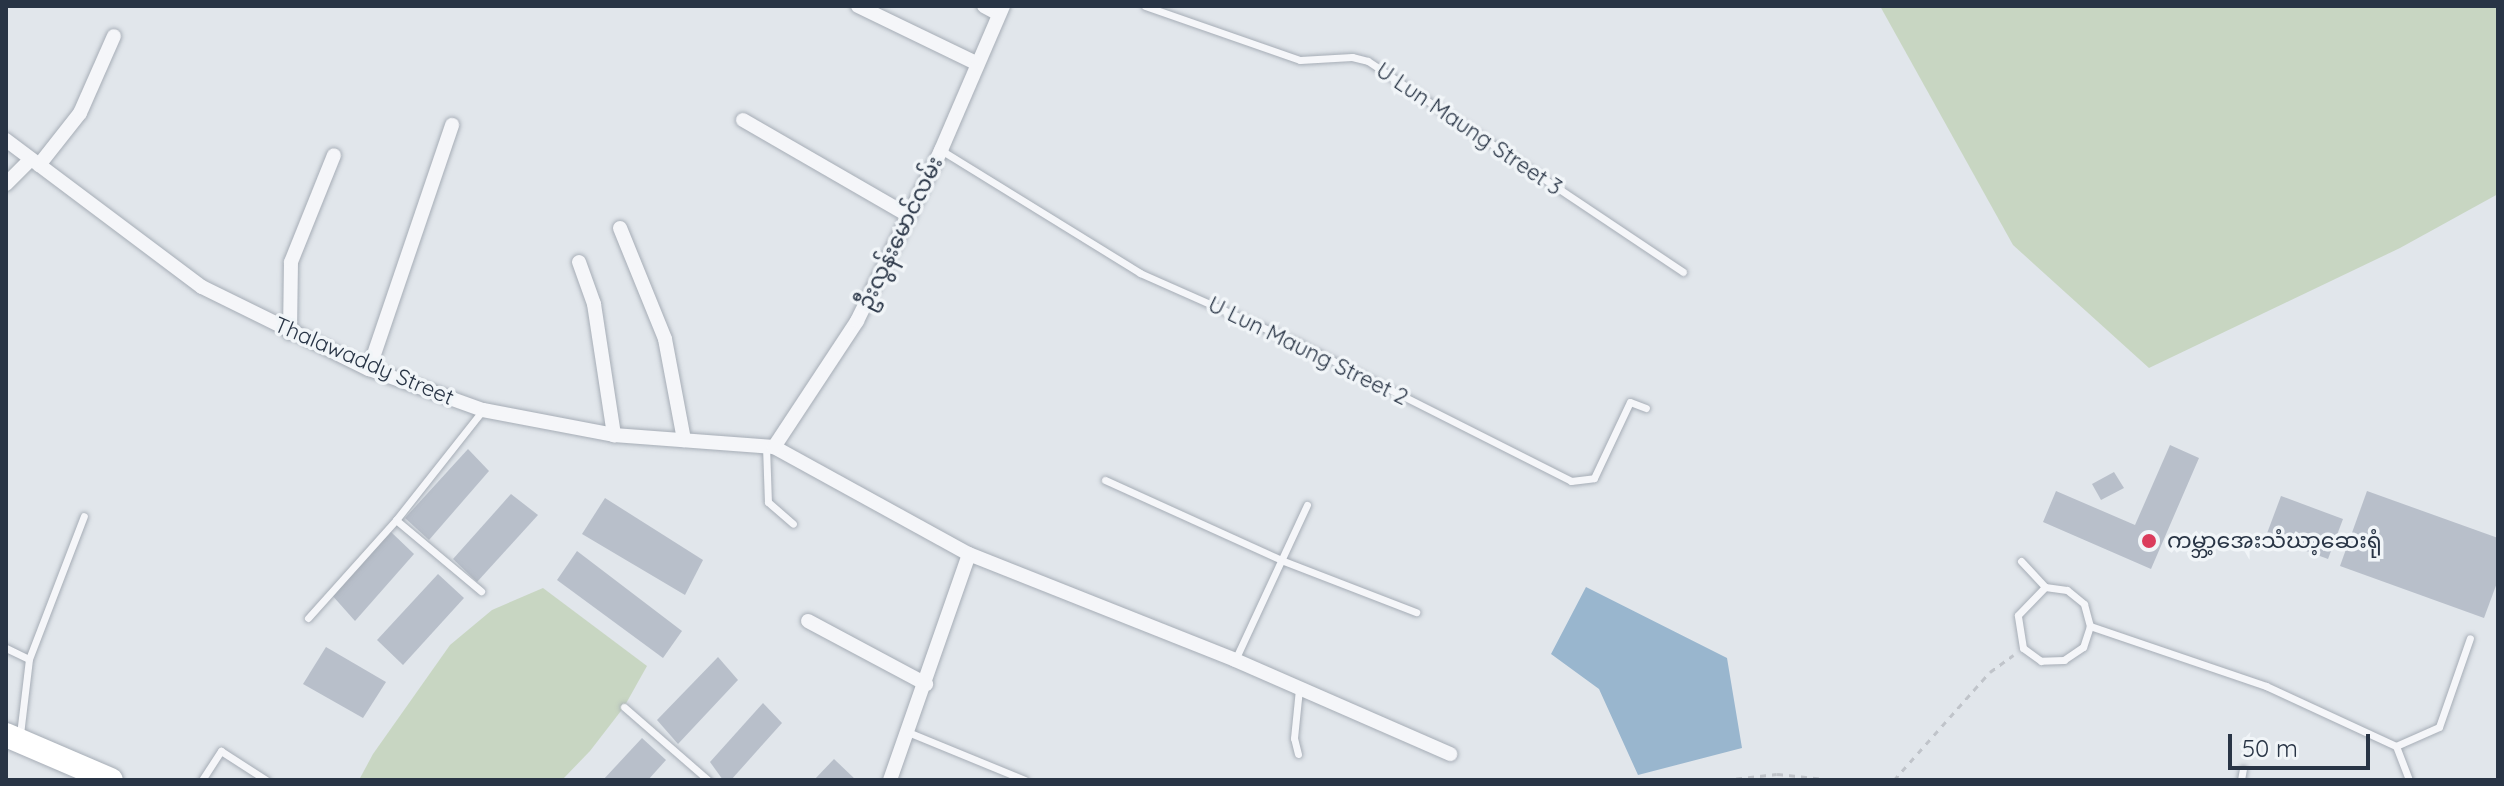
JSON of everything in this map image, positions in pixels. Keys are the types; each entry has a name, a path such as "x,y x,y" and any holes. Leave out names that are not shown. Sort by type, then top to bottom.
{"main road":[{"path":"12,738 111,780"}],"street":[{"path":"858,6 978,64"},
{"path":"984,6 1001,10"},
{"name":"ဦးလွန်းမောင်လမ်း","path":"770,446 857,321 941,150 1001,10"},
{"path":"6,184 35,162 80,113 114,36"},
{"path":"743,120 909,216"},
{"path":"369,369 452,125"},
{"name":"Thalawaddy Street","path":"6,140 202,287 290,333 369,369 483,410 614,435 770,446"},
{"path":"290,333 291,262 334,155"},
{"path":"620,228 665,339 684,440"},
{"path":"579,262 594,304 614,435"},
{"path":"770,446 969,554 1235,660 1450,754"},
{"path":"890,780 969,554"},
{"path":"808,621 926,684"}],"lane":[{"name":"U Lun Maung Street 3","path":"1145,6 1252,46 1300,60 1352,57 1368,61 1683,272"},
{"name":"U Lun Maung Street 2","path":"941,150 1140,273 1298,343 1571,481 1594,478 1630,402 1646,408"},
{"path":"308,618 396,520 483,410"},
{"path":"770,446 768,502 793,524"},
{"path":"1105,480 1281,560 1416,612"},
{"path":"1235,660 1307,505"},
{"path":"12,738 29,659 84,516"},
{"path":"396,520 481,591"},
{"path":"2021,561 2045,587 2067,590 2084,604 2090,626 2083,647 2064,660 2041,661 2023,648 2018,615 2045,587"},
{"path":"2090,626 2266,686 2396,746 2409,780"},
{"path":"2396,746 2439,727 2470,638"},
{"path":"6,648 29,659"},
{"path":"1298,754 1294,738 1299,689"},
{"path":"624,707 708,780"},
{"path":"908,732 1025,780"},
{"path":"202,780 221,751 266,780"},
{"path":"2241,780 2243,769"}],"path":[{"path":"1894,780 1901,776 1990,672 2023,648"},
{"path":"1724,780 1777,774 1834,780"}],"green space":[{"path":"1880,6 2498,6 2498,194 2400,248 2149,368 2013,245"},
{"path":"543,588 647,666 624,707 590,751 562,780 359,780 373,754 450,645 492,610"}],"water":[{"path":"1586,587 1727,658 1742,748 1638,775 1599,689 1551,654"}],"building":[{"path":"2170,445 2199,458 2151,569 2043,522 2056,491 2135,525"},
{"path":"468,449 489,471 429,540 405,518"},
{"path":"2114,472 2124,488 2101,500 2092,484"},
{"path":"2367,491 2498,538 2498,580 2484,618 2340,566"},
{"path":"511,494 538,515 477,582 453,559"},
{"path":"2281,496 2343,519 2328,559 2266,536"},
{"path":"605,498 703,560 685,595 582,534"},
{"path":"390,531 414,554 355,621 331,594"},
{"path":"577,551 682,631 663,658 557,580"},
{"path":"438,574 464,598 403,665 377,640"},
{"path":"326,647 386,682 363,718 303,684"},
{"path":"718,657 738,680 678,744 657,720"},
{"path":"763,703 782,723 731,780 723,780 710,762"},
{"path":"642,738 666,760 648,780 603,780"},
{"path":"834,759 856,780 814,780"}],"place":[{"name":"ကမ္ဘာ့အေးသံဃာ့ဆေးရုံ","path":"2149,541"}]}
